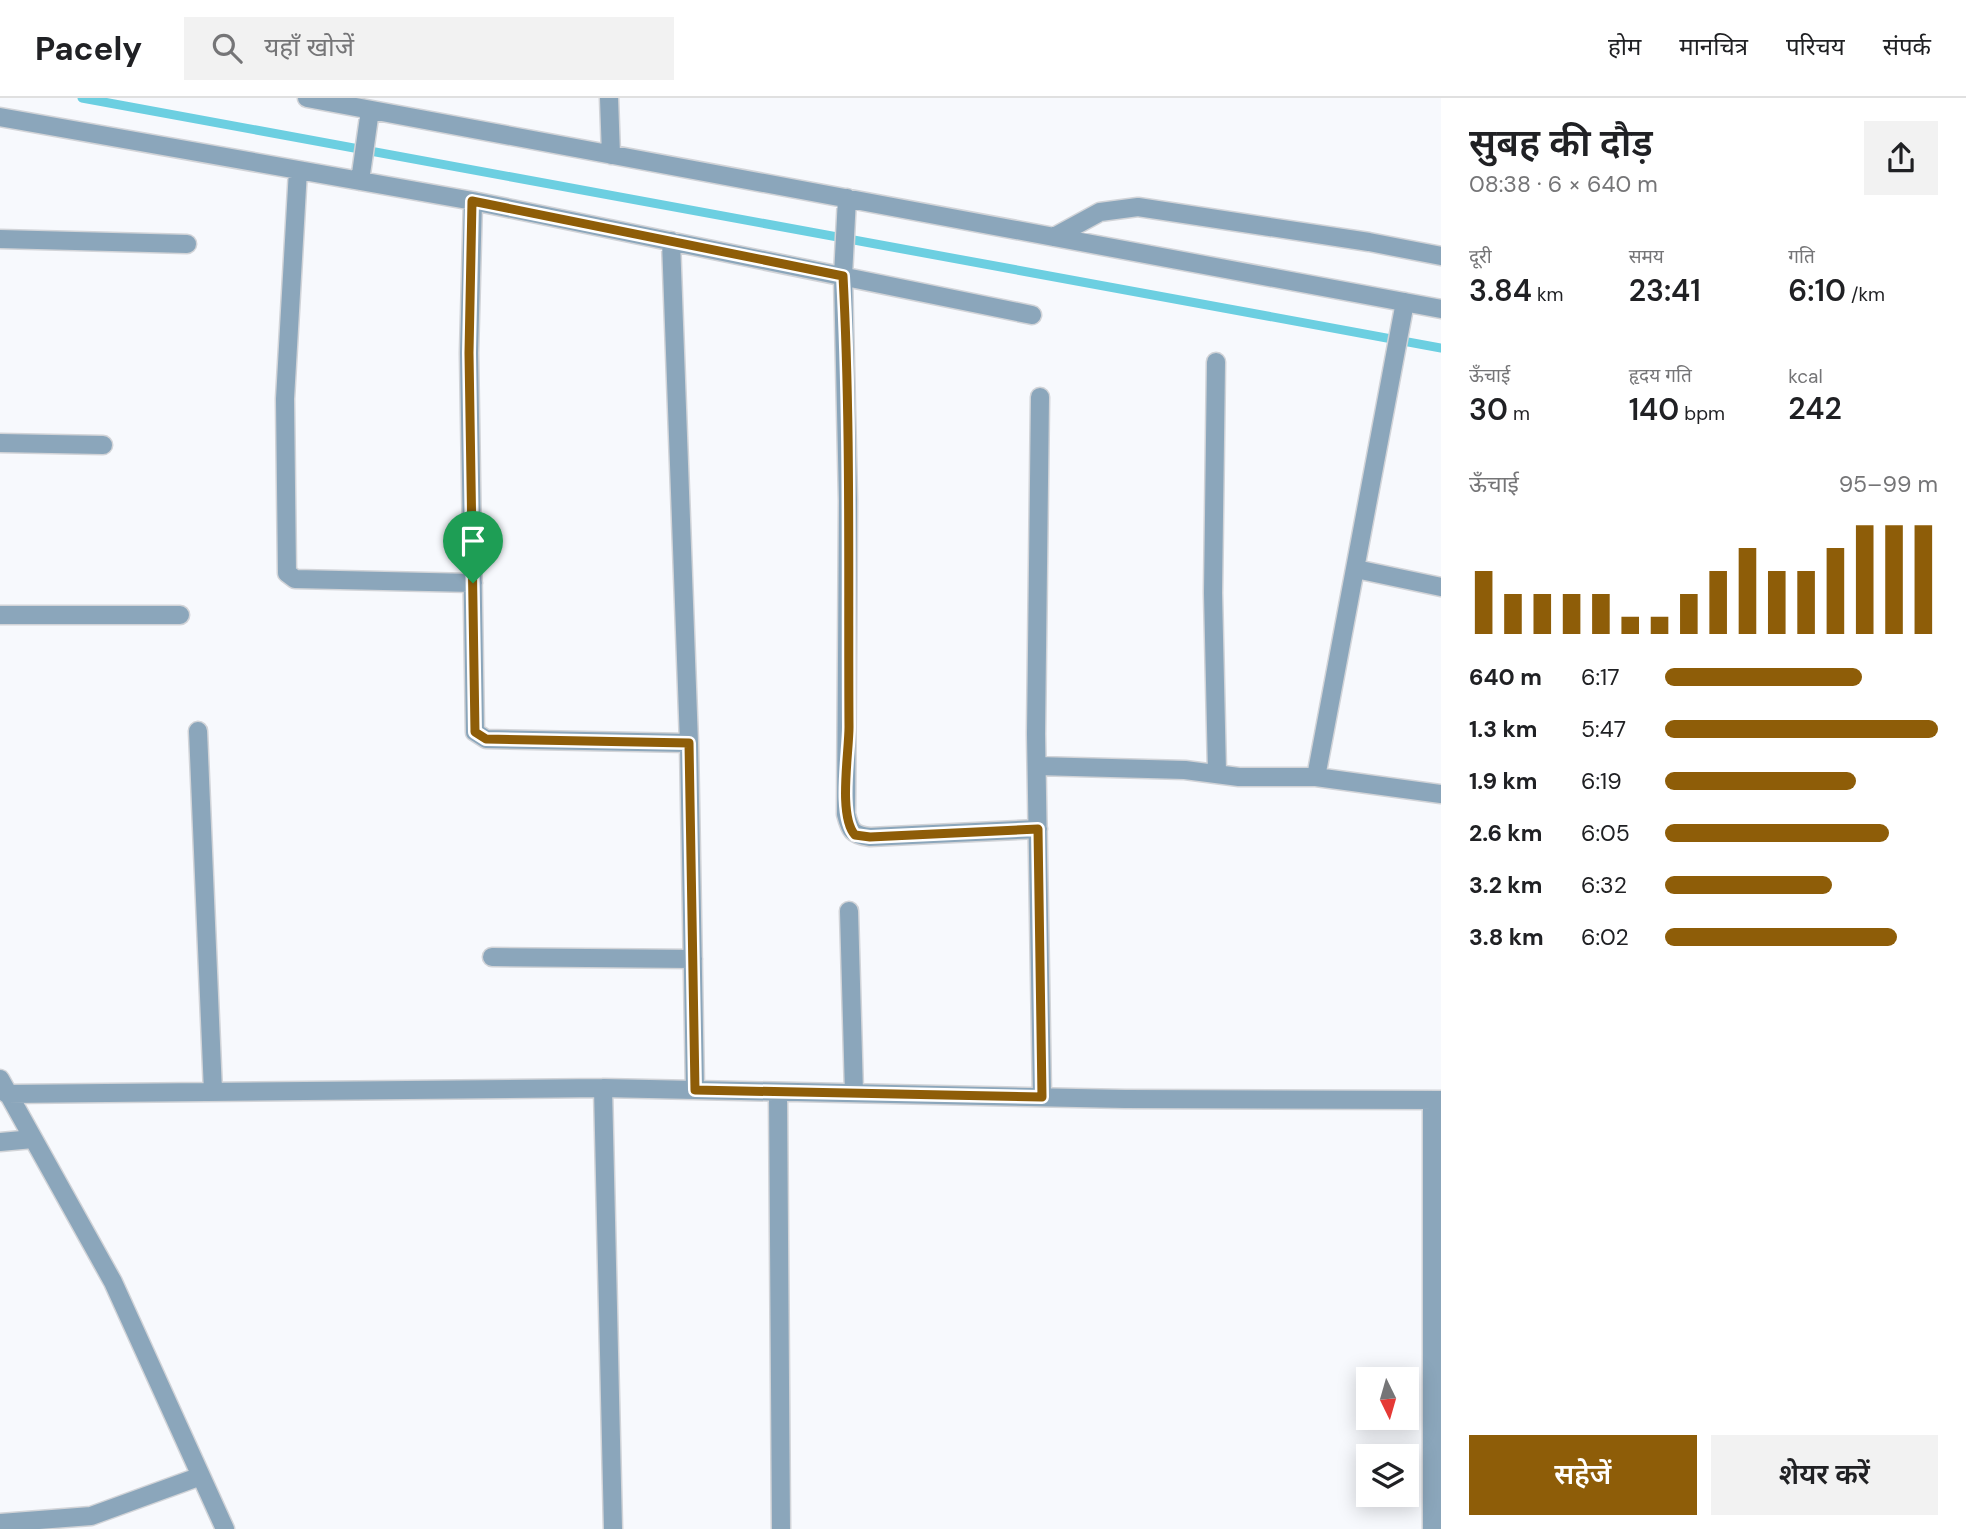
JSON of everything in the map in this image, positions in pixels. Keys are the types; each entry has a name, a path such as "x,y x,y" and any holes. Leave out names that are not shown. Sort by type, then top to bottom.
{"street":[{"path":"307,98 1441,309"},
{"path":"609,98 611,155"},
{"path":"360,181 370,110"},
{"path":"0,117 472,201 1032,314"},
{"path":"298,170 285,398 287,573 295,579 473,583"},
{"path":"847,198 843,276 848,500 849,736 846,814 849,829 855,835 870,837 1038,829"},
{"path":"472,201 469,353 475,732 486,739 689,743"},
{"path":"1054,237 1100,212 1138,207 1370,242 1441,256"},
{"path":"0,239 187,244"},
{"path":"671,242 689,743 695,1090"},
{"path":"1316,777 1405,302"},
{"path":"1216,362 1213,593 1217,772"},
{"path":"1040,397 1037,766 1042,1097"},
{"path":"0,443 103,445"},
{"path":"1356,569 1441,587"},
{"path":"0,615 180,615"},
{"path":"198,731 214,1092"},
{"path":"1037,766 1217,772 1239,777 1316,777 1441,794"},
{"path":"849,911 854,1093"},
{"path":"492,957 693,959"},
{"path":"4,1086 214,1092 603,1088 1042,1097 1436,1100 1432,1529"},
{"path":"4,1086 113,1282 225,1529"},
{"path":"603,1088 613,1529"},
{"path":"778,1092 780,1529"},
{"path":"0,1142 33,1139"},
{"path":"0,1523 92,1516 201,1476"}],"waterway":[{"path":"82,98 1441,348"}],"route":[{"path":"472,201 843,276 848,500 849,736 846,814 849,829 855,835 870,837 1038,829 1042,1097 695,1090 689,743 486,739 475,732 473,583 469,353 472,201"}]}
